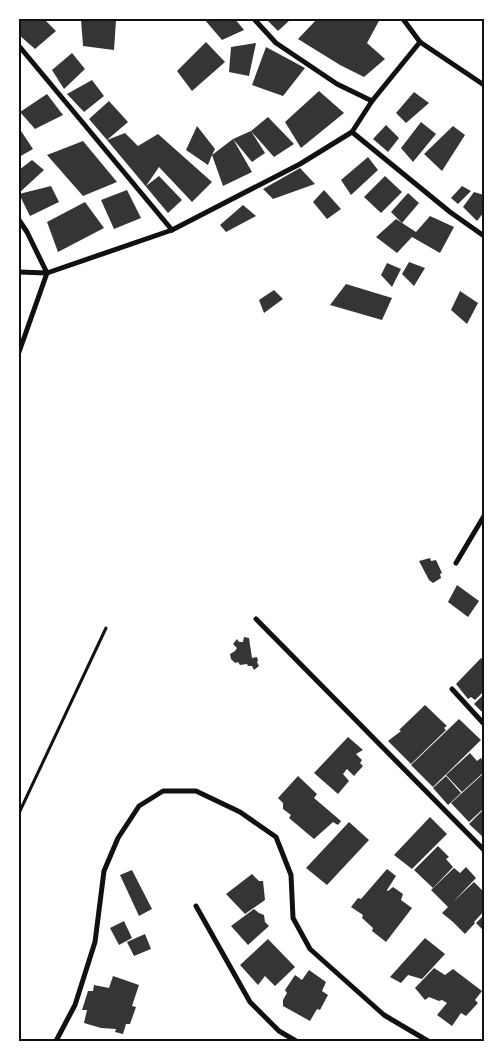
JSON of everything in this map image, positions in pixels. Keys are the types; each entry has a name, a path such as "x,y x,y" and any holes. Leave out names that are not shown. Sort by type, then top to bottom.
{"street":[{"path":"254,19 276,43 338,84 372,102"},
{"path":"403,19 420,42 484,85"},
{"path":"19,272 47,273 172,230 300,164 352,132 372,102 420,42"},
{"path":"19,46 172,230"},
{"path":"352,132 450,212 484,236"},
{"path":"19,220 47,273 19,352"},
{"path":"456,564 484,516"},
{"path":"256,619 484,850"},
{"path":"452,689 484,724"},
{"path":"56,1041 75,1005 95,942 104,871 118,838 139,806 163,791 196,791 240,812 276,836 291,875 293,918 310,949 384,1015 428,1041"},
{"path":"196,906 250,1002 279,1031 296,1041"}],"path":[{"path":"19,813 106,628"}],"building":[{"path":"19,19 44,19 56,31 35,49 19,35"},
{"path":"81,19 116,20 114,50 83,46"},
{"path":"204,19 235,19 244,30 222,40"},
{"path":"266,19 291,19 278,31"},
{"path":"317,19 380,19 367,43 385,59 364,77 340,65 298,39"},
{"path":"206,42 225,62 192,91 177,71"},
{"path":"256,43 249,76 229,72 231,47"},
{"path":"266,47 305,68 283,96 252,85"},
{"path":"72,53 85,69 64,89 52,70"},
{"path":"92,80 104,96 84,112 67,94"},
{"path":"319,91 344,113 301,148 285,122"},
{"path":"414,92 429,103 406,123 396,113"},
{"path":"47,94 63,115 35,129 20,112"},
{"path":"109,101 128,122 107,140 89,119"},
{"path":"268,117 294,144 274,157 251,131"},
{"path":"421,122 436,134 413,162 401,148"},
{"path":"386,125 399,138 388,152 373,139"},
{"path":"197,126 215,149 208,165 186,150"},
{"path":"453,126 465,135 442,171 424,154"},
{"path":"19,128 33,149 19,157"},
{"path":"251,131 265,153 252,162 233,139"},
{"path":"125,133 138,146 158,134 212,182 192,202 159,167 146,186 159,176 182,200 168,213 107,140"},
{"path":"233,139 252,172 223,186 212,155"},
{"path":"83,141 117,182 83,196 47,155"},
{"path":"368,157 378,170 351,195 341,180"},
{"path":"32,160 44,170 19,193 19,170"},
{"path":"300,168 315,184 273,199 263,189"},
{"path":"385,176 402,192 381,213 364,197"},
{"path":"51,186 59,202 30,216 19,194"},
{"path":"462,186 471,191 458,204 451,198"},
{"path":"127,190 141,218 114,229 101,200"},
{"path":"324,190 341,209 327,219 313,202"},
{"path":"474,192 484,195 484,212 477,221 463,207"},
{"path":"408,193 419,203 402,223 391,212"},
{"path":"85,202 104,228 58,252 47,222"},
{"path":"243,205 256,216 226,232 220,225"},
{"path":"430,216 454,227 440,253 412,237 397,253 376,237 396,219 416,232"},
{"path":"409,262 425,268 414,286 402,274"},
{"path":"387,263 401,269 392,287 381,275"},
{"path":"346,284 392,298 382,320 330,305"},
{"path":"274,290 283,299 264,313 259,300"},
{"path":"460,291 478,303 467,324 451,310"},
{"path":"430,558 431,561 436,560 442,573 440,574 441,578 433,583 429,580 419,561"},
{"path":"457,585 479,601 468,617 448,602"},
{"path":"244,637 249,638 252,658 257,657 259,666 254,670 252,666 247,664 240,665 231,659 230,654 237,648 233,644 237,639 239,642 243,642"},
{"path":"481,658 484,661 484,691 475,700 471,697 468,699 456,684"},
{"path":"484,694 484,712 474,704"},
{"path":"425,705 447,726 444,728 446,730 411,764 388,741 401,731 399,730"},
{"path":"459,719 481,740 433,787 411,765"},
{"path":"348,737 363,750 356,754 362,760 360,763 363,766 354,776 347,769 343,774 349,781 338,794 314,773"},
{"path":"470,753 477,761 481,758 484,762 484,772 462,792 446,775"},
{"path":"484,773 484,808 469,822 451,803"},
{"path":"298,776 317,794 314,798 341,821 338,825 333,822 314,839 289,818 291,815 283,809 283,803 278,798"},
{"path":"446,776 461,793 448,805 433,788"},
{"path":"484,809 484,838 469,824"},
{"path":"430,817 447,834 412,869 394,855"},
{"path":"349,822 369,840 327,885 306,868"},
{"path":"438,846 449,857 446,859 453,867 433,888 414,870"},
{"path":"466,867 476,878 453,902 474,882 484,892 484,911 465,934 442,913 448,907 431,890 454,868 460,873"},
{"path":"387,869 396,876 387,890 393,887 403,894 401,900 412,908 386,942 372,931 373,928 362,918 363,915 351,907 358,898 361,899"},
{"path":"132,870 152,909 139,916 120,875"},
{"path":"252,874 259,881 263,881 265,900 245,914 226,894"},
{"path":"254,909 264,915 265,922 269,926 248,945 231,926"},
{"path":"484,915 484,931 476,923"},
{"path":"124,921 132,938 119,945 110,928"},
{"path":"145,934 151,949 134,956 127,942"},
{"path":"425,938 445,954 422,979 408,975 401,983 390,977"},
{"path":"268,939 295,967 275,986 265,976 258,985 240,965"},
{"path":"434,968 445,975 453,969 482,991 475,1000 478,1003 466,1016 461,1013 452,1026 437,1015 447,1003 429,997 425,1000 415,988"},
{"path":"309,970 326,982 322,991 328,995 320,1010 317,1009 310,1021 283,1006 283,1000 287,993 285,990 295,975 302,980"},
{"path":"113,976 139,985 132,1006 136,1007 130,1024 126,1024 123,1034 115,1032 116,1029 101,1028 84,1023 87,1010 82,1010 88,991 93,991 94,985 109,988"}]}
